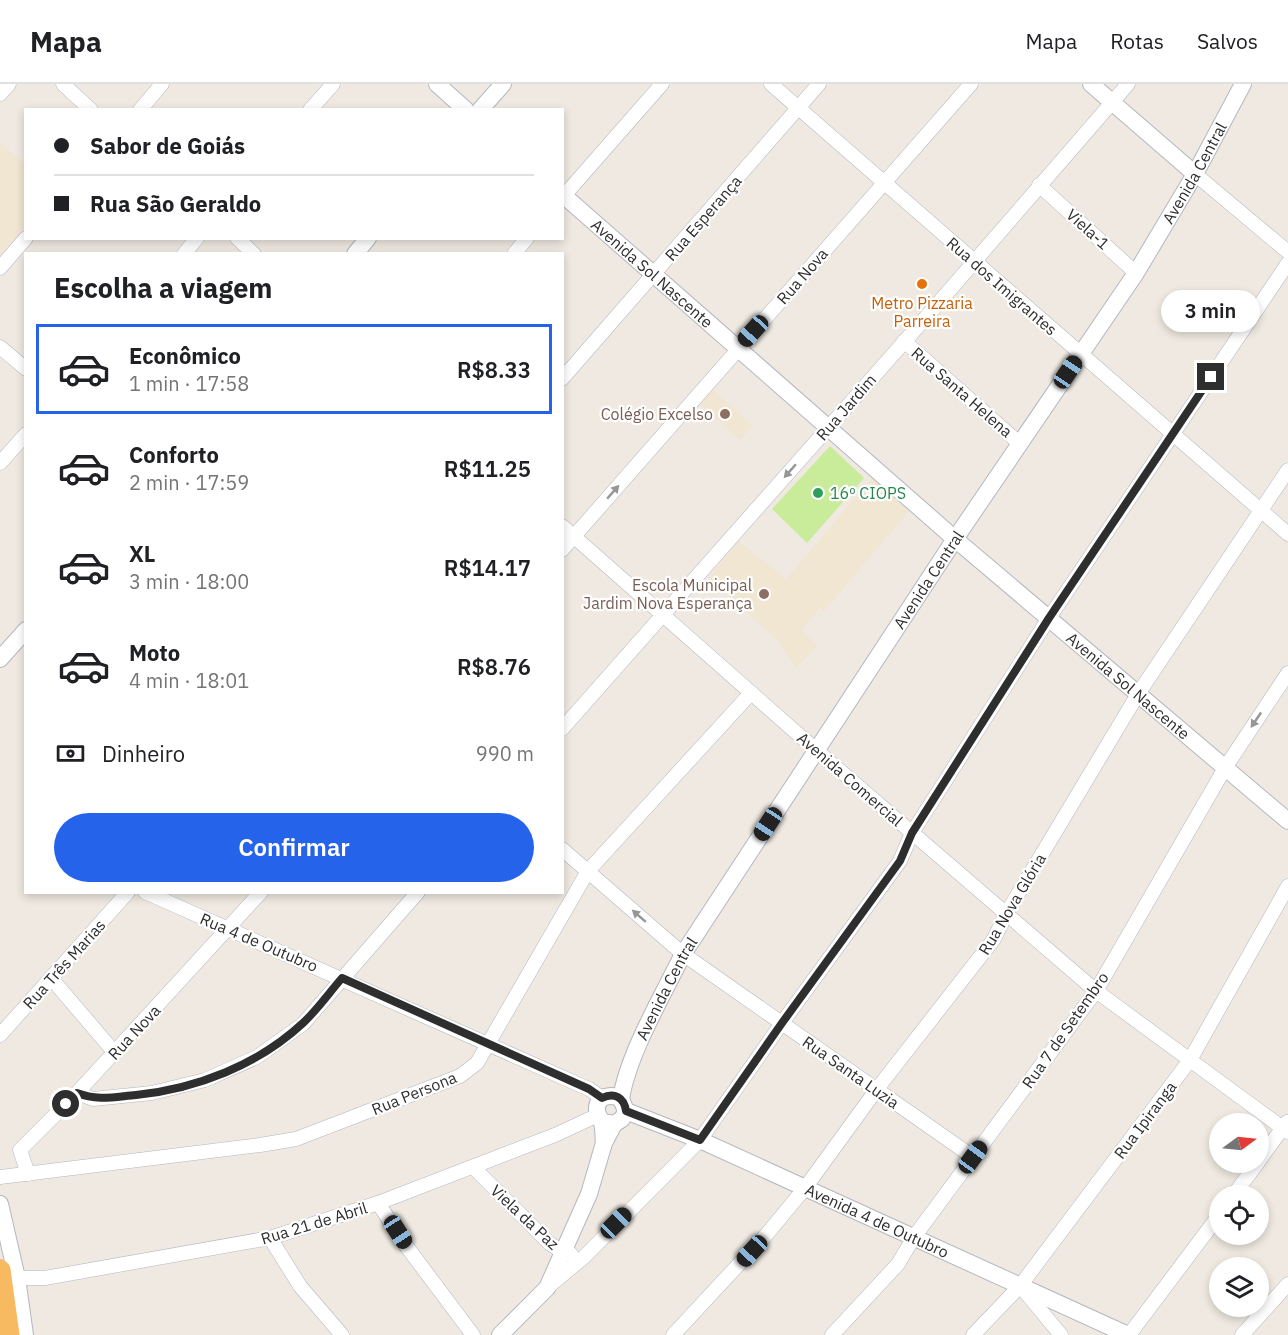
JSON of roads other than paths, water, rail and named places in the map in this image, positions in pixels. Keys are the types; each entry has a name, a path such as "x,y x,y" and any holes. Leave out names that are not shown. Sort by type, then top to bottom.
{"highway":[{"path":"9,1274 9,1335"}],"street":[{"path":"0,94 9,84"},
{"path":"63,84 90,108"},
{"path":"142,108 162,84"},
{"path":"312,108 333,84"},
{"path":"437,84 464,108"},
{"path":"482,108 503,84"},
{"path":"564,195 662,84"},
{"name":"Rua dos Imigrantes","path":"771,84 1288,534"},
{"name":"Rua Esperança","path":"564,377 819,84"},
{"name":"Rua Nova","path":"564,548 971,84"},
{"path":"1091,84 1288,252"},
{"name":"Rua Jardim","path":"564,727 1128,84"},
{"name":"Avenida Central","path":"617,1097 683,954 955,539 1136,273 1195,174 1243,84"},
{"name":"Viela-1","path":"1040,185 1136,273"},
{"name":"Avenida Sol Nascente","path":"564,197 739,347 955,539 1288,822"},
{"path":"0,268 24,240"},
{"path":"186,252 195,240"},
{"path":"239,240 252,252"},
{"path":"357,252 366,240"},
{"path":"516,252 525,240"},
{"path":"500,1335 547,1288 584,1257 700,1140 900,861 912,833 1049,618 1288,263"},
{"name":"Rua Santa Helena","path":"904,341 1020,443"},
{"path":"0,347 24,367"},
{"path":"0,463 24,436"},
{"name":"Rua Nova Glória","path":"673,1335 767,1234 805,1188 877,1089 994,939 1006,914 1138,694 1288,470"},
{"name":"Avenida Comercial","path":"564,528 816,750 1096,991 1286,1127"},
{"path":"0,659 24,632"},
{"name":"Rua 7 de Setembro","path":"832,1335 898,1264 914,1237 1096,991 1225,768 1288,674"},
{"name":"Rua Persona","path":"0,1177 296,1139 460,1076 477,1063 489,1044 588,871 751,693"},
{"name":"Rua Santa Luzia","path":"564,851 683,954 973,1157"},
{"name":"Rua Ipiranga","path":"973,1335 1020,1286 1191,1060 1288,886"},
{"name":"Rua Três Marias","path":"0,1035 126,894"},
{"name":"Rua 4 de Outubro","path":"150,894 589,1089 617,1097"},
{"name":"Rua Nova","path":"28,1174 20,1150 115,1053 259,894"},
{"path":"77,1093 93,1099 152,1093 205,1080 257,1057 303,1023 416,894"},
{"path":"51,978 115,1053"},
{"path":"547,1288 589,1194 604,1143 605,1120 598,1102 617,1097 622,1119 605,1120"},
{"name":"Avenida 4 de Outubro","path":"617,1097 700,1140 1129,1335"},
{"name":"Rua 21 de Abril","path":"9,1274 45,1278 270,1238 378,1203 555,1135 605,1120"},
{"path":"1269,1148 1286,1127"},
{"name":"Viela da Paz","path":"473,1167 549,1243 564,1253 584,1257"},
{"path":"0,1203 9,1274 26,1335"},
{"path":"378,1203 473,1335"},
{"path":"1129,1335 1209,1229"},
{"path":"270,1238 300,1286 342,1335"},
{"path":"1242,1335 1288,1284"},
{"path":"1020,1286 1061,1335"}],"place":[{"name":"Metro Pizzaria Parreira","path":"922,284"},
{"name":"Colégio Excelso","path":"725,414"},
{"name":"16º CIOPS","path":"818,493"},
{"name":"Escola Municipal Jardim Nova Esperança","path":"764,594"}]}
